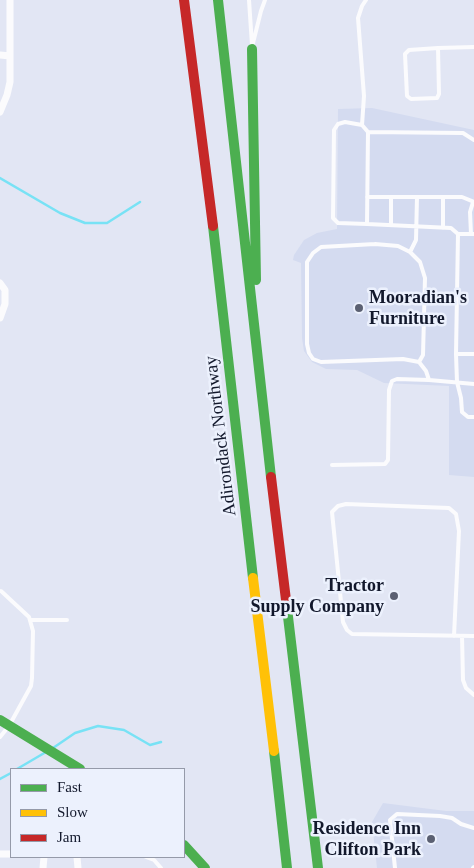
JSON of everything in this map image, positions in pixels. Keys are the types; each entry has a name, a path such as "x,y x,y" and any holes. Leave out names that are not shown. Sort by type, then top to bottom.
{"main road":[{"name":"Adirondack Northway","path":"184,0 210,204 287,868"},
{"path":"218,0 258,369 318,868"},
{"path":"252,49 258,369"},
{"path":"4,723 78,768"},
{"path":"185,846 205,868"}],"street":[{"path":"0,112 10,82 10,0"},
{"path":"0,55 10,56"},
{"path":"0,282 5,290 5,304 0,318"}],"lane":[{"path":"249,0 252,49"},
{"path":"252,49 265,0"},
{"path":"362,125 364,96 358,18 366,0"},
{"path":"438,48 439,94 436,98 411,100 407,96 405,54 409,50 438,48 474,47"},
{"path":"367,197 462,197 473,202 470,212 473,234 458,234 451,228 391,224 367,224 338,222 333,218 334,130 338,124 345,122 362,125 368,132 367,197 367,224"},
{"path":"368,132 463,133 474,140"},
{"path":"443,228 444,196"},
{"path":"391,197 391,224"},
{"path":"410,252 416,240 418,227 417,197"},
{"path":"458,234 457,382 462,412 468,417 474,417"},
{"path":"419,362 423,355 425,278 420,262 410,252 398,246 375,244 321,247 313,252 307,262 307,344 309,353 313,358 321,362 403,359 419,362 426,371 429,380"},
{"path":"456,354 474,354"},
{"path":"332,465 385,464 388,460 389,390 392,381 397,379 429,380 474,384"},
{"path":"454,636 459,531 456,514 449,508 346,504 338,506 332,512 343,622 347,630 352,634 454,636 474,636"},
{"path":"0,736 4,723 28,692 32,678 33,632 31,620 1,591"},
{"path":"31,620 68,620"},
{"path":"462,636 463,680 466,688 474,695"},
{"path":"395,868 390,820 396,814 452,818 461,824 474,828"},
{"path":"149,858 154,860 161,868"}],"shaded area":[{"path":"372,108 474,130 474,477 449,475 449,386 384,383 357,370 326,369 312,362 304,351 302,338 301,263 293,260 294,255 304,240 317,233 337,229 338,109"},
{"path":"383,803 446,811 474,811 474,868 377,868 372,822"}],"waterway":[{"path":"0,178 60,213 85,223 107,223 140,202"},
{"path":"53,748 75,733 98,726 124,730 150,745 161,742"},
{"path":"19,768 46,752"},
{"path":"0,779 10,774"}],"traffic: fast":[{"path":"218,0 271,477"},
{"path":"252,49 256,280"},
{"path":"213,226 253,578"},
{"path":"286,600 318,868"},
{"path":"0,720 78,768"},
{"path":"274,751 287,868"},
{"path":"185,846 205,868"}],"traffic: slow":[{"path":"253,578 274,751"}],"traffic: jam":[{"path":"184,0 213,226"},
{"path":"271,477 286,600"}],"place":[{"name":"Mooradian's Furniture","path":"359,308"},
{"name":"Tractor Supply Company","path":"394,596"},
{"name":"Residence Inn Clifton Park","path":"431,839"}]}
